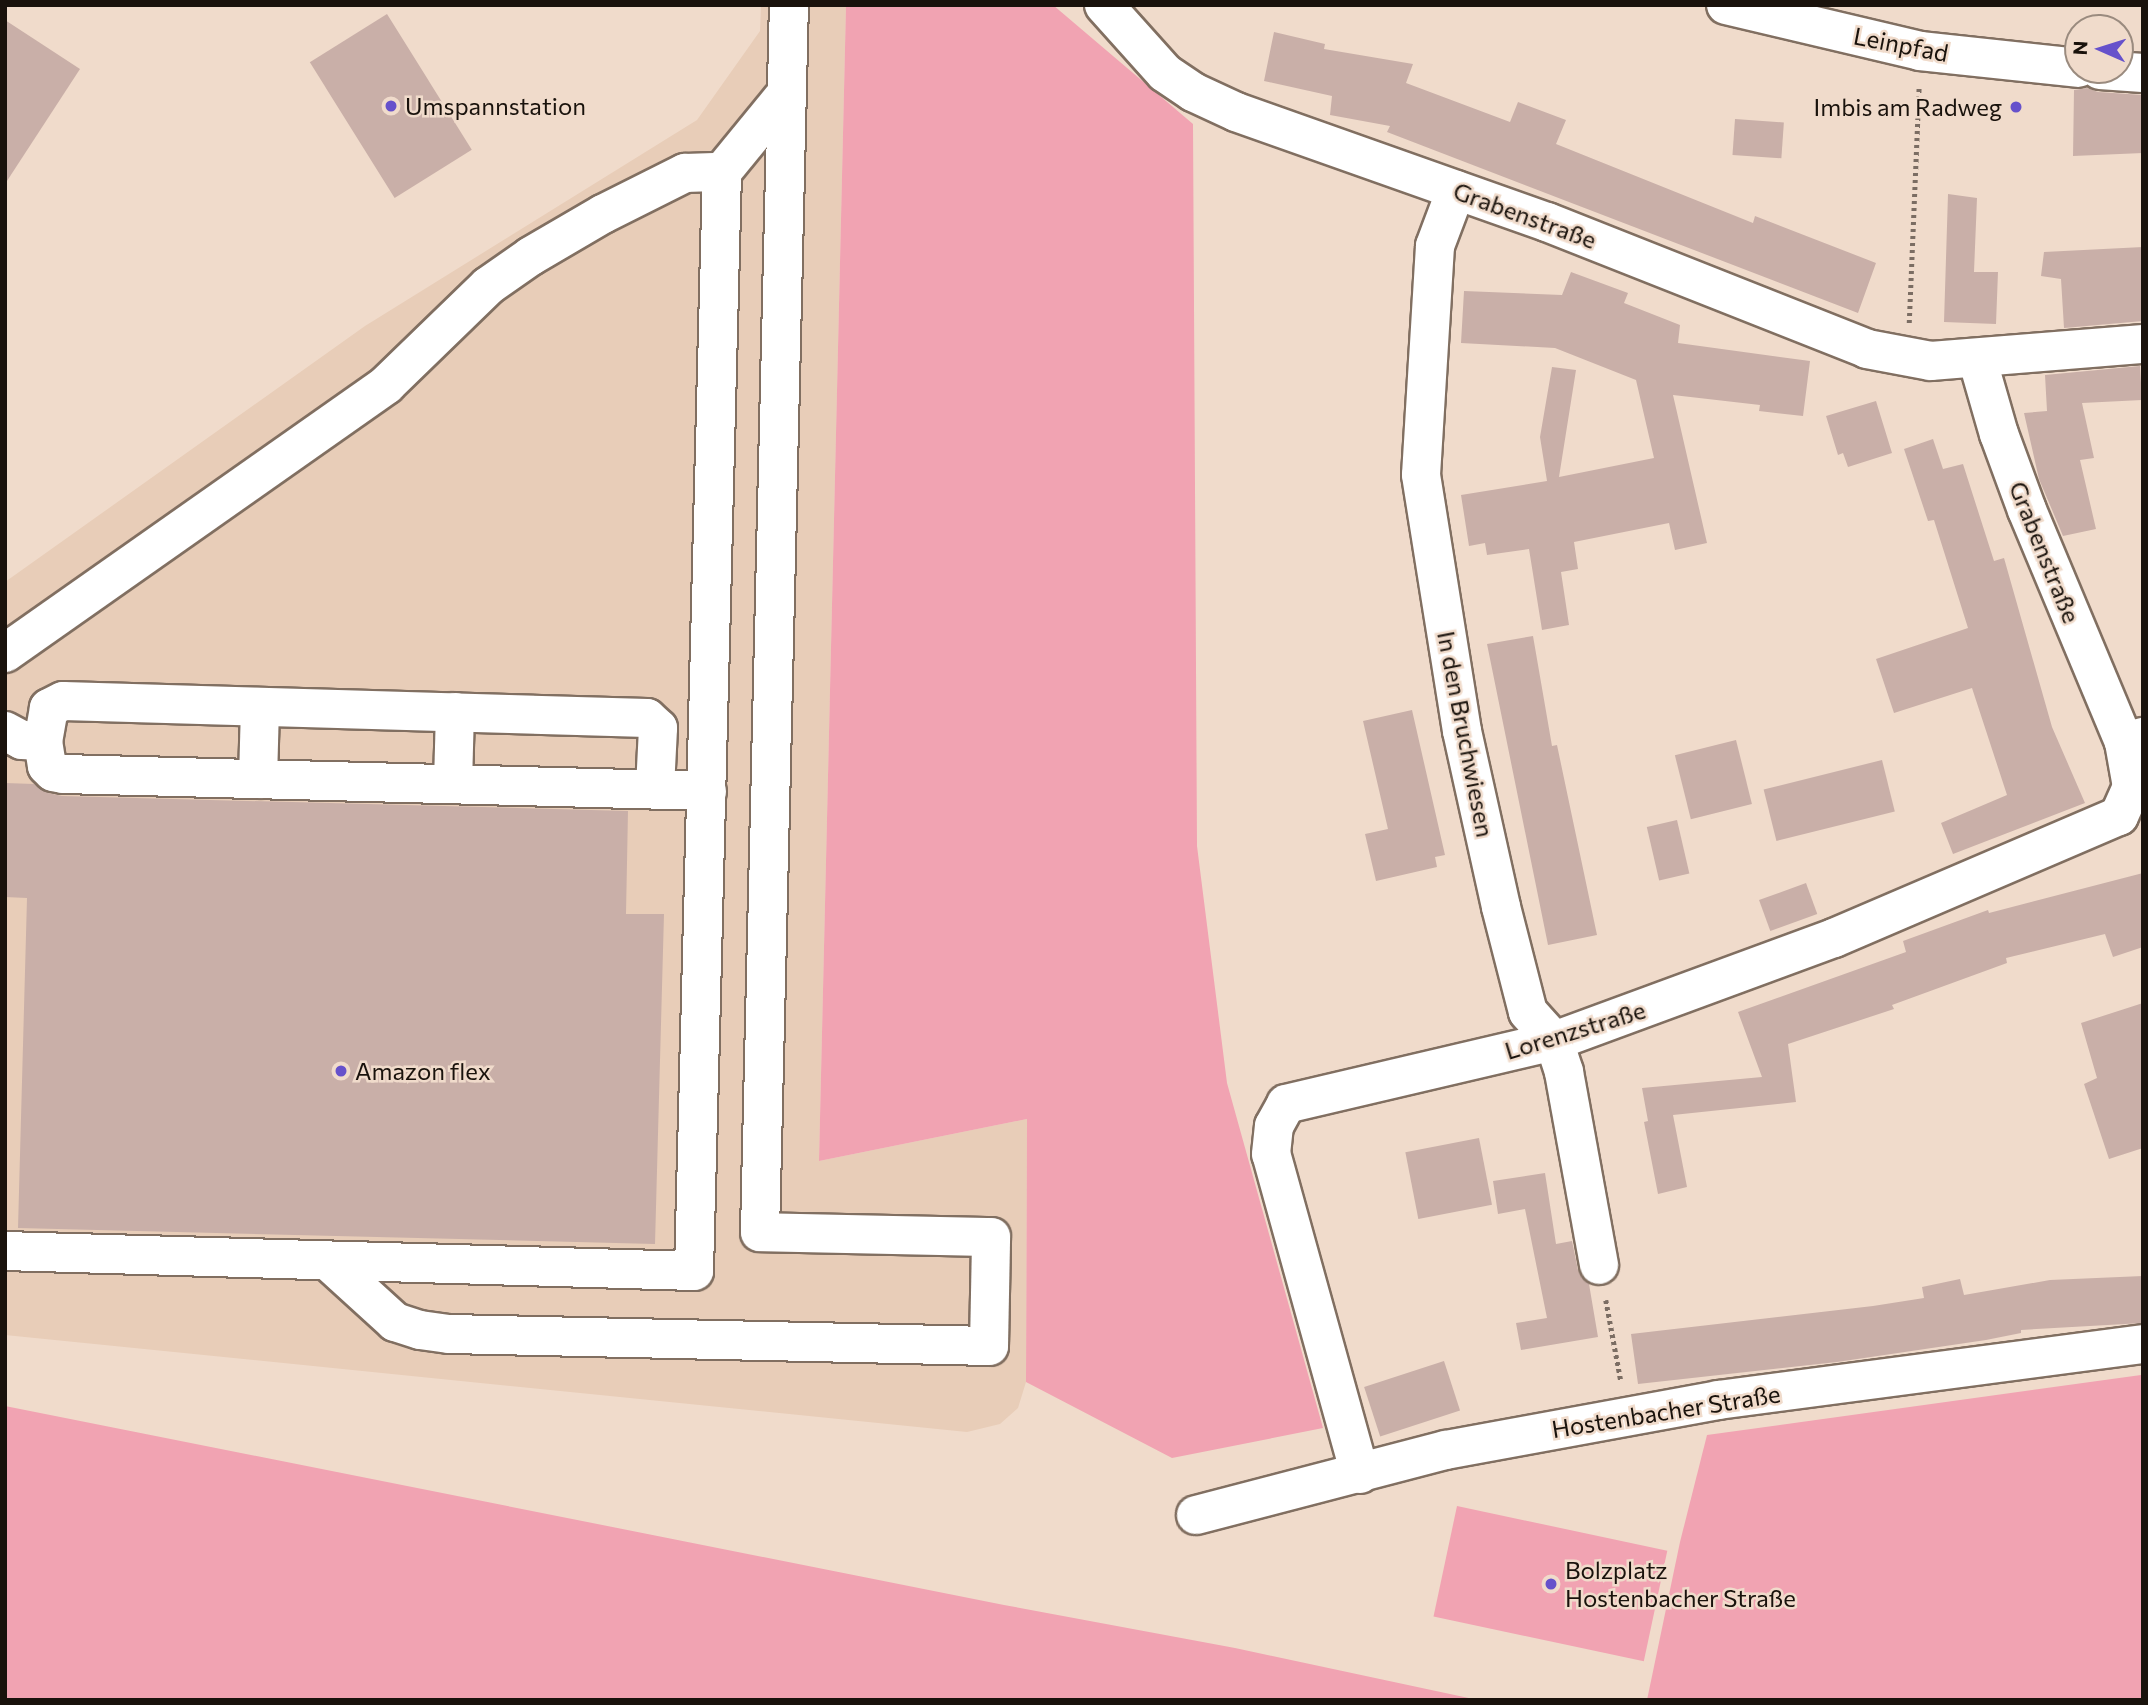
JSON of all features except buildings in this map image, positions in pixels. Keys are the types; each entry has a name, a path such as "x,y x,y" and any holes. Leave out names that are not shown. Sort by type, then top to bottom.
{"street":[{"path":"328,1261 395,1322 439,1332 989,1346 991,1237 760,1232 789,5"},
{"name":"Grabenstraße","path":"1104,5 1165,73 1193,92 1236,112 1547,222 1867,349 1931,361 2143,344"},
{"name":"Leinpfad","path":"1726,5 1920,51 2064,66"},
{"path":"5,1251 694,1271 722,172 785,94"},
{"path":"5,653 386,385 488,286 531,256 603,214 685,173 722,172"},
{"name":"In den Bruchwiesen","path":"1456,190 1435,246 1421,475 1462,730 1517,976 1528,1012 1554,1041 1564,1072 1599,1265"},
{"name":"Grabenstraße","path":"1977,358 1999,434 2027,510 2133,739"},
{"path":"655,788 658,728 647,718 63,701 49,708 43,741 47,765 53,772 63,774 706,791"},
{"path":"258,779 260,707"},
{"path":"453,783 456,712"},
{"path":"5,731 22,740 43,741"},
{"name":"Lorenzstraße","path":"1360,1474 1271,1154 1274,1126 1286,1104 1554,1041 1834,939 2119,816 2132,787 2133,739"},
{"name":"Hostenbacher Straße","path":"1196,1515 1446,1450 1628,1416 1718,1400 2143,1344"}],"path":[{"path":"1907,358 1920,51"},
{"path":"1599,1265 1628,1416"}],"shaded area":[{"path":"761,5 846,5 819,1161 1027,1119 1026,1382 1018,1408 1000,1424 967,1432 5,1335 5,582 365,326 697,120 760,31"},
{"path":"846,5 1053,5 1193,124 1197,846 1227,1083 1323,1428 1172,1458 1026,1382 1027,1119 819,1161"},
{"path":"2141,1375 2143,1700 1647,1700 1680,1542 1707,1435"},
{"path":"5,1406 1004,1605 1235,1648 1478,1700 5,1700"},
{"name":"Bolzplatz Hostenbacher Straße","path":"1457,1506 1667,1551 1644,1661 1434,1617"}],"place":[{"name":"Umspannstation","path":"391,106"},
{"name":"Imbis am Radweg","path":"2016,107"},
{"name":"Amazon flex","path":"341,1071"},
{"name":"Bolzplatz Hostenbacher Straße","path":"1551,1584"}]}
